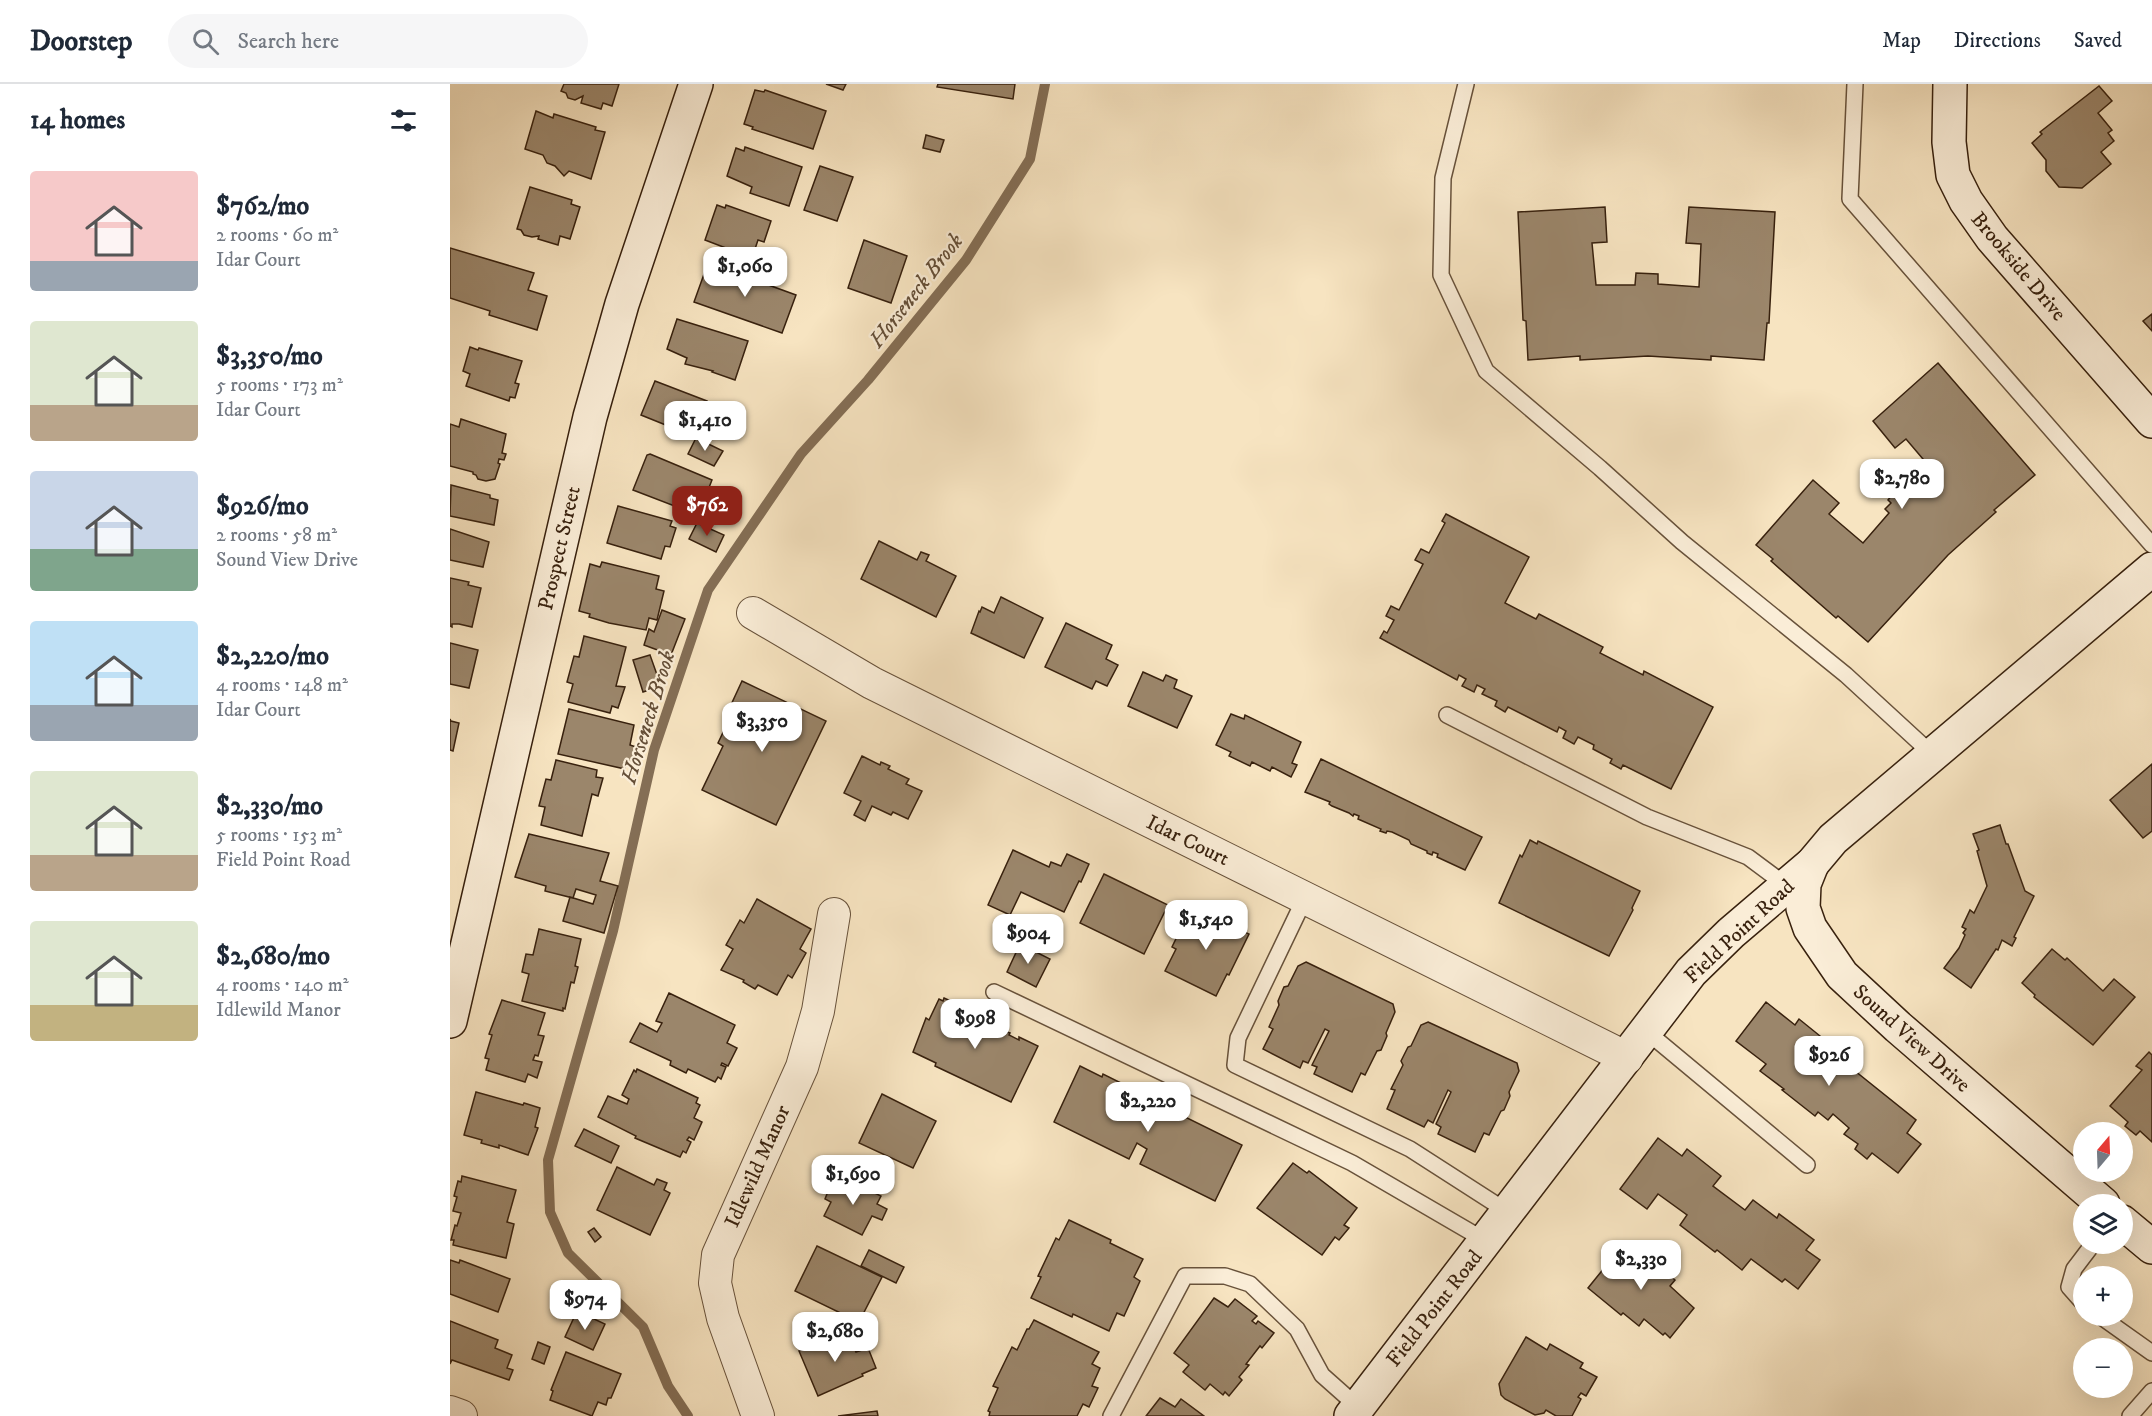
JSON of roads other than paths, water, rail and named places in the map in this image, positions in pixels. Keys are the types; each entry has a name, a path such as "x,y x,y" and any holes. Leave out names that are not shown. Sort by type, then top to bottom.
{"main road":[{"name":"Prospect Street","path":"450,1021 593,406 622,304 696,84"},
{"name":"Brookside Drive","path":"1950,84 1949,142 1953,175 1966,201 1992,238 2152,421"},
{"name":"Field Point Road","path":"1355,1411 1691,972 1731,933 1812,864 1833,839 2152,569"},
{"name":"Sound View Drive","path":"1812,864 1804,884 1803,908 1810,928 1842,975 1898,1027 2091,1194"},
{"path":"2133,1231 2152,1247"}],"street":[{"name":"Idar Court","path":"753,613 872,683 1627,1058"},
{"name":"Idlewild Manor","path":"758,1416 723,1317 716,1283 718,1255 802,1067 818,1011 834,914"},
{"path":"450,1412 461,1416"}],"lane":[{"path":"1466,84 1443,178 1441,275 1486,371 1600,468 1682,542 1846,675 1933,755"},
{"path":"1855,84 1850,199 2152,545"},
{"path":"1447,715 1647,817 1748,856 1787,886"},
{"path":"1305,898 1238,1038 1235,1065 1410,1149 1509,1212"},
{"path":"994,992 1352,1163 1486,1241"},
{"path":"1646,1031 1807,1165"},
{"path":"2076,1266 2085,1254"},
{"path":"2073,1273 2069,1287 2073,1292"},
{"path":"1111,1416 1185,1276 1225,1276 1250,1284 1296,1329 1322,1376 1355,1411"},
{"path":"2114,1326 2152,1353"},
{"path":"2130,1416 2152,1391"}],"waterway":[{"name":"Horseneck Brook","path":"688,1416 668,1386 643,1327 568,1253 550,1212 548,1160 613,931 654,750 708,590 801,454 868,380 966,260 1030,159 1045,84"}]}
